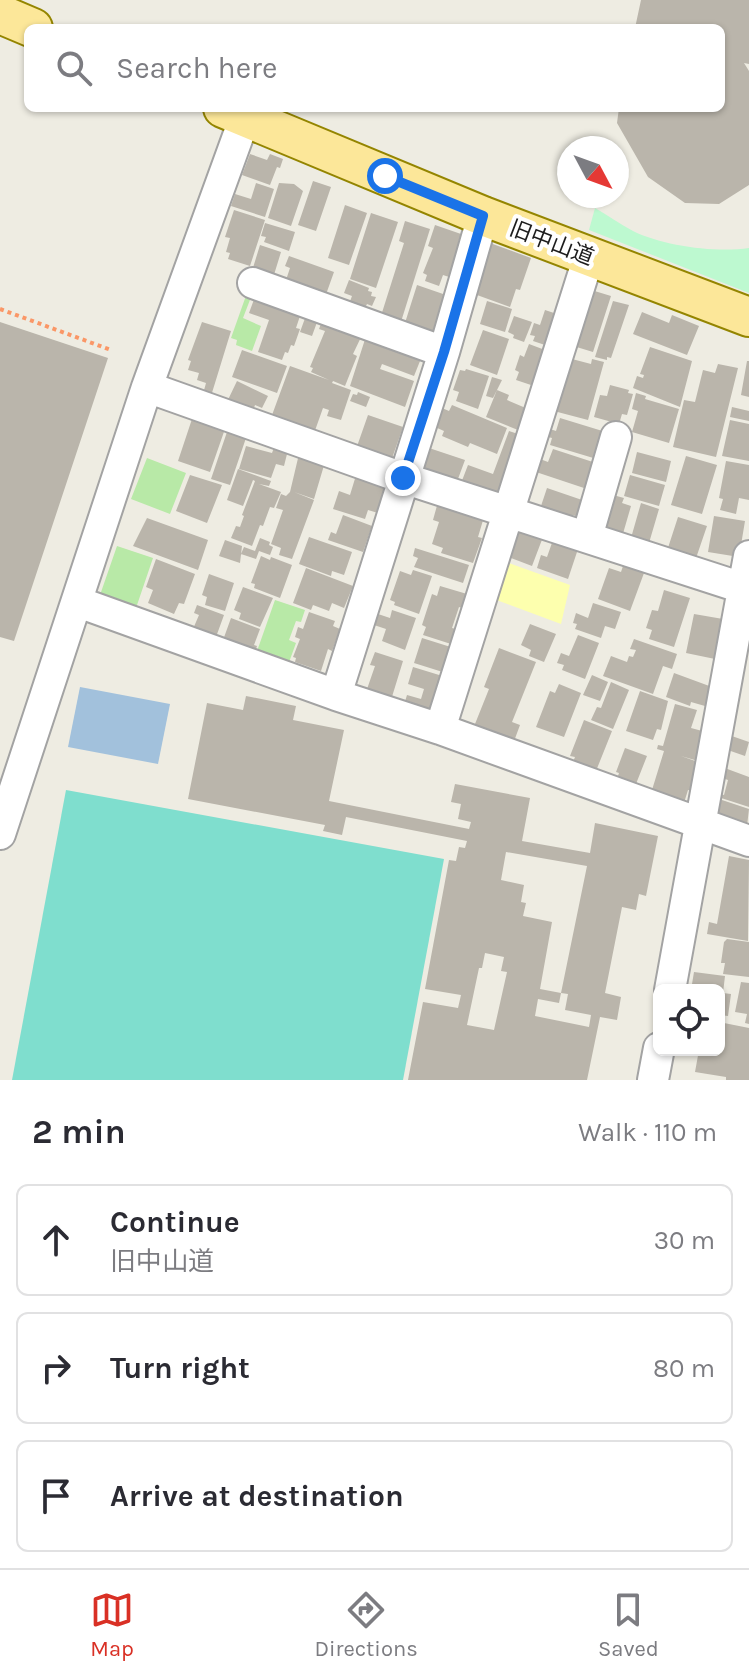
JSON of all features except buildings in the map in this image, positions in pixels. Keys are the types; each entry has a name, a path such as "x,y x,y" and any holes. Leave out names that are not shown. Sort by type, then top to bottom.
{"main road":[{"path":"0,14 24,24"},
{"name":"旧中山道","path":"234,113 483,216 749,317"}],"street":[{"path":"0,834 78,602 234,113"},
{"path":"336,695 444,352 483,216"},
{"path":"440,729 589,256"},
{"path":"253,283 444,352"},
{"path":"147,387 509,514 746,589"},
{"path":"587,537 616,437"},
{"path":"671,984 746,589 749,556"},
{"path":"78,602 749,841"},
{"path":"653,1080 658,1056"}],"path":[{"path":"0,309 111,350"}],"shaded area":[{"path":"595,208 633,231 659,241 706,249 749,248 749,293 589,230"},
{"path":"248,290 253,292 243,318 261,326 252,351 236,345 237,340 231,338"},
{"path":"147,458 186,473 170,514 131,499"},
{"path":"117,546 153,558 136,608 100,595"},
{"path":"275,600 305,610 301,622 296,621 289,640 296,643 288,665 256,654"},
{"path":"80,687 170,704 158,764 68,747"},
{"path":"66,790 444,859 403,1080 12,1080"}],"sand":[{"path":"503,561 570,585 561,624 491,598"}],"route":[{"path":"385,176 483,216 444,352 403,478"}]}
